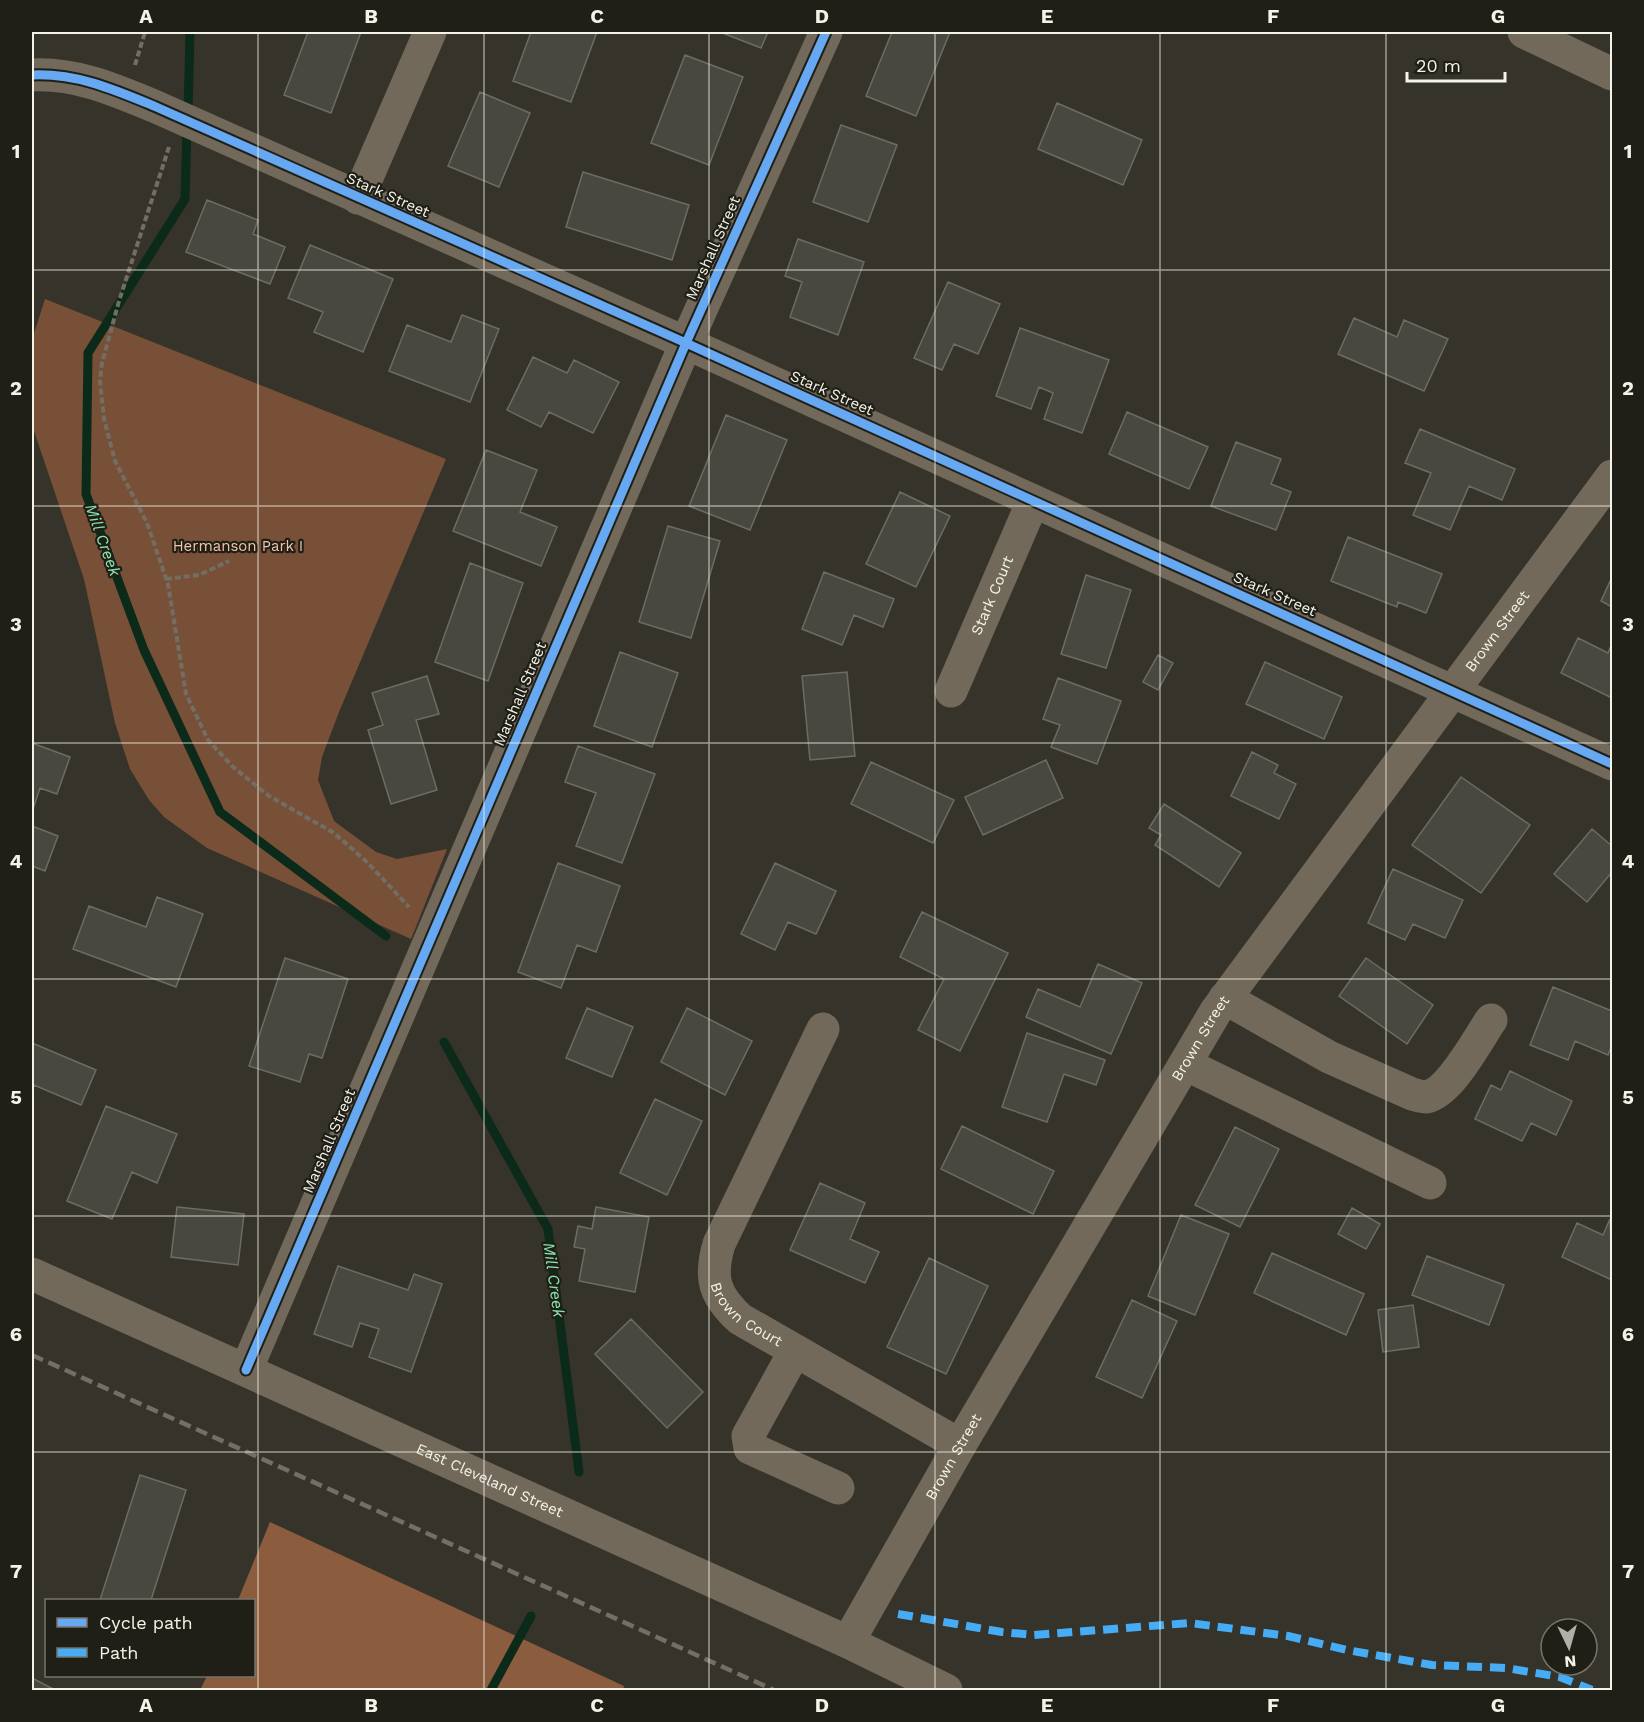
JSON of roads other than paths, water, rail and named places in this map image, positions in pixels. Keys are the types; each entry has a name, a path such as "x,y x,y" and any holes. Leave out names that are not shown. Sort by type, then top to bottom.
{"street":[{"path":"358,198 430,32"},
{"name":"Marshall Street","path":"246,1370 686,343 826,32"},
{"path":"1524,32 1612,74"},
{"name":"Stark Street","path":"32,75 77,78 108,87 686,343 1612,764"},
{"name":"Brown Street","path":"848,1641 960,1445 1225,998 1612,476"},
{"name":"Stark Court","path":"951,691 1033,501"},
{"path":"1225,998 1329,1057 1412,1094 1426,1097 1438,1091 1459,1069 1491,1020"},
{"name":"Brown Court","path":"823,1029 719,1244 713,1265 716,1287 724,1305 740,1319 960,1445"},
{"path":"1185,1064 1430,1182"},
{"name":"East Cleveland Street","path":"35,1282 246,1370 848,1641 946,1690"},
{"path":"795,1351 748,1436 750,1448 838,1488"}],"waterway":[{"name":"Mill Creek","path":"188,113 190,32"},
{"name":"Mill Creek","path":"187,127 185,199 88,353 86,494 144,650 220,812 386,936"},
{"name":"Mill Creek","path":"444,1042 548,1229 579,1472"},
{"name":"Mill Creek","path":"491,1690 531,1616"}],"railway":[{"path":"32,1355 774,1690"}],"park label":[{"name":"Hermanson Park I","path":"238,546"}]}
